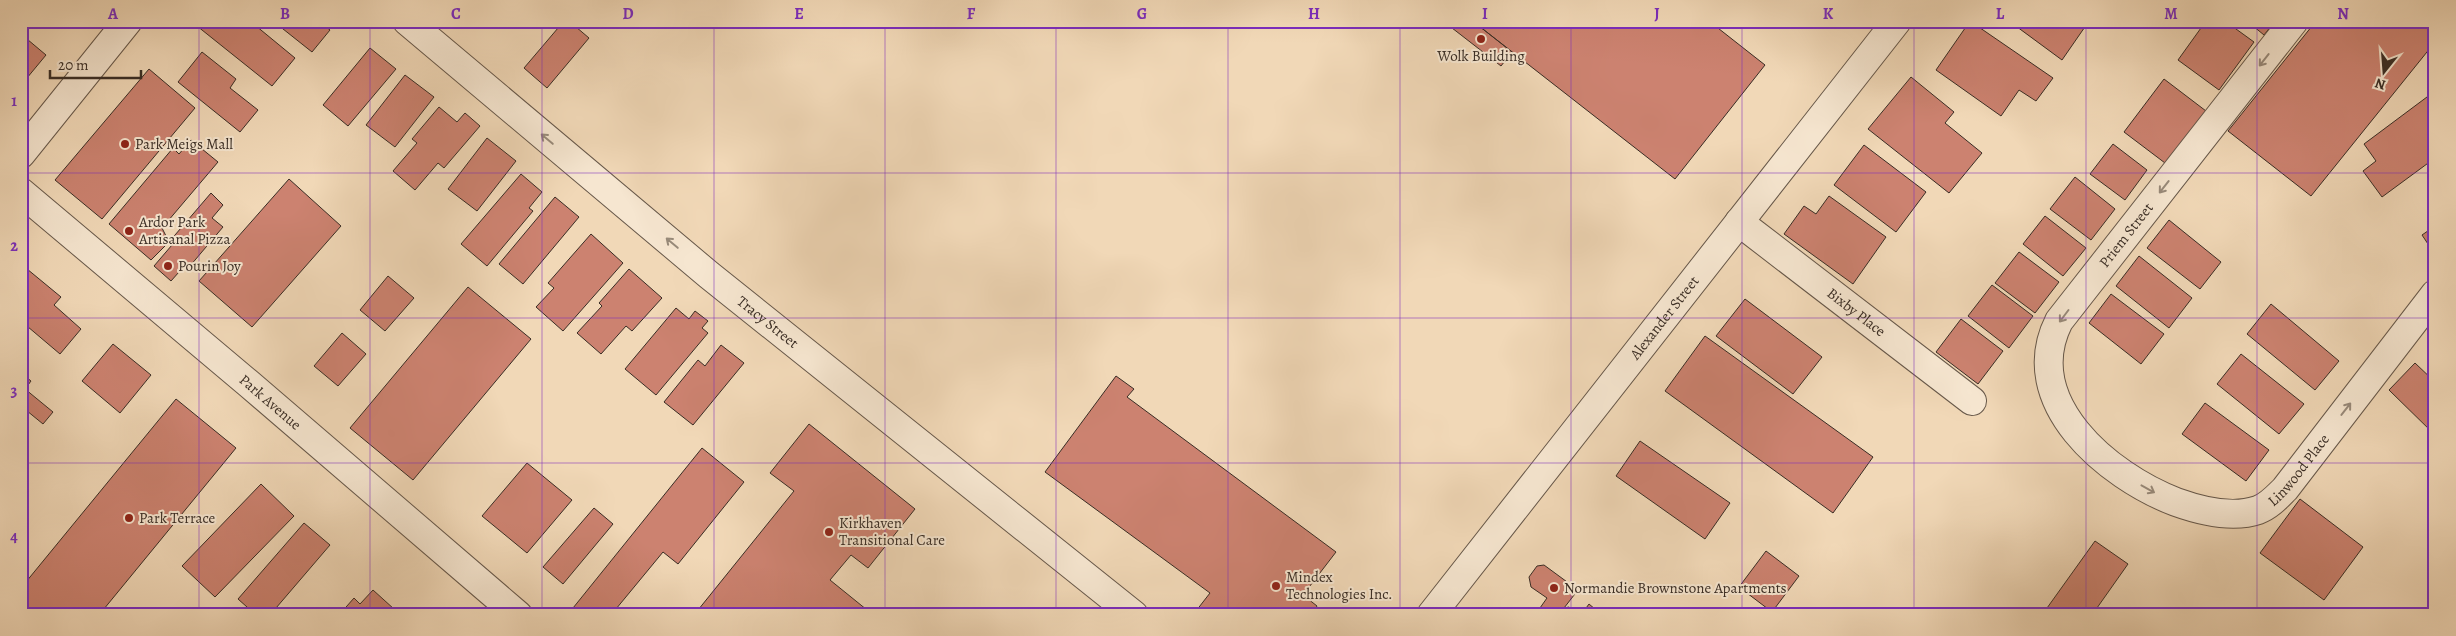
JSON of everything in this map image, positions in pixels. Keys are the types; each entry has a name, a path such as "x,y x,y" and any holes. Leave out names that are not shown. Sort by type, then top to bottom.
{"street":[{"path":"21,154 128,21"},
{"name":"Tracy Street","path":"407,21 709,275 1134,615"},
{"name":"Alexander Street","path":"1431,615 1897,21"},
{"name":"Priem Street","path":"2107,463 2088,447 2069,423 2057,398 2049,370 2048,354 2051,336 2059,321 2294,21"},
{"name":"Park Avenue","path":"21,192 518,615"},
{"name":"Bixby Place","path":"1739,222 1972,401"},
{"name":"Linwood Place","path":"2107,463 2128,479 2159,495 2190,507 2232,513 2258,509 2273,501 2285,489 2435,294"}],"building":[{"path":"21,21 33,21 27,29"},
{"path":"201,21 250,21 295,58 272,86 197,26"},
{"path":"273,21 319,21 330,30 312,52"},
{"path":"564,21 569,21 589,38 547,88 524,68"},
{"name":"Wolk Building","path":"1443,21 1483,21 1479,26 1512,52 1501,66"},
{"path":"1483,21 1709,21 1765,65 1675,179 1479,26"},
{"path":"1970,21 2053,78 2036,101 2019,90 2001,116 1936,70"},
{"path":"2009,21 2089,21 2062,60"},
{"path":"2206,21 2225,21 2254,42 2219,90 2178,60"},
{"path":"2247,21 2275,21 2264,35"},
{"path":"2316,21 2435,21 2435,42 2311,196 2228,131"},
{"path":"21,34 46,55 22,84 21,83"},
{"path":"370,48 396,69 348,126 323,105"},
{"path":"202,52 236,79 230,88 258,110 240,132 178,82"},
{"name":"Park Meigs Mall","path":"149,69 195,108 102,219 55,180"},
{"path":"405,75 434,97 395,147 366,125"},
{"path":"1911,77 1954,112 1945,123 1982,153 1949,193 1868,129"},
{"path":"2164,79 2206,111 2165,163 2124,132"},
{"path":"2435,91 2435,158 2382,197 2363,171 2376,161 2364,144"},
{"path":"439,107 457,122 465,113 480,126 444,168 438,163 415,190 393,171 417,143 412,139"},
{"path":"487,138 516,161 477,211 448,189"},
{"path":"191,140 218,162 162,228 169,242 151,260 109,224 173,148 179,154"},
{"path":"2113,144 2147,170 2125,200 2090,174"},
{"path":"1864,145 1926,192 1896,232 1834,185"},
{"path":"521,174 542,192 529,208 533,211 487,266 461,244"},
{"path":"2075,177 2115,209 2091,240 2050,209"},
{"path":"289,179 341,226 252,327 199,281"},
{"path":"211,193 223,205 212,218 223,227 190,266 187,263 171,281 154,266 172,245 169,242"},
{"path":"1829,196 1886,237 1853,284 1784,234 1804,206 1816,214"},
{"path":"555,197 579,217 523,284 499,264"},
{"path":"2045,216 2086,248 2063,276 2023,244"},
{"path":"2169,220 2221,262 2200,289 2147,248"},
{"path":"2435,226 2435,243 2430,247 2422,235"},
{"path":"591,234 623,263 563,331 536,307 554,288 548,283"},
{"path":"2019,252 2059,282 2035,313 1995,283"},
{"path":"2139,256 2192,298 2169,328 2116,286"},
{"path":"21,264 61,297 54,305 81,329 60,354 21,321"},
{"path":"629,269 662,298 632,331 626,326 601,354 577,333 602,306 599,303"},
{"path":"388,276 414,298 385,331 360,310"},
{"path":"1992,285 2033,316 2009,348 1968,316"},
{"path":"468,287 531,339 413,480 350,428"},
{"path":"2111,294 2164,334 2141,364 2089,323"},
{"path":"1745,299 1822,357 1793,394 1716,336"},
{"path":"2271,304 2339,361 2315,390 2247,334"},
{"path":"676,308 689,319 695,311 708,321 702,328 708,333 656,395 625,369"},
{"path":"1961,319 2003,351 1978,384 1936,352"},
{"path":"342,333 366,354 338,386 314,366"},
{"path":"1705,336 1873,457 1833,513 1665,391"},
{"path":"113,344 151,375 120,413 82,381"},
{"path":"721,345 744,363 693,425 664,402 698,360 705,366"},
{"path":"2241,354 2304,404 2279,434 2217,384"},
{"path":"2415,363 2435,382 2435,435 2389,390"},
{"path":"21,373 31,381 25,389 53,412 43,424 21,406"},
{"path":"1116,376 1134,389 1127,397 1336,552 1303,595 1317,606 1312,615 1201,615 1196,611 1210,593 1045,472"},
{"name":"Park Terrace","path":"176,399 236,448 99,615 35,615 21,604 21,588"},
{"path":"2205,403 2269,450 2246,481 2182,434"},
{"name":"Kirkhaven Transitional Care","path":"809,424 915,509 868,568 851,555 830,580 872,614 694,615 794,491 770,473"},
{"path":"1640,441 1730,503 1705,539 1616,476"},
{"path":"702,448 744,482 678,564 663,552 611,615 580,615 573,608"},
{"path":"527,463 572,500 527,553 482,516"},
{"path":"261,484 294,516 215,597 182,566"},
{"path":"2300,499 2363,547 2324,600 2260,553"},
{"path":"594,508 613,524 563,584 543,567"},
{"path":"304,523 330,545 270,615 256,615 238,599"},
{"path":"2095,541 2128,564 2092,615 2042,615"},
{"path":"1766,551 1799,576 1772,612 1739,587"},
{"name":"Normandie Brownstone Apartments","path":"1544,565 1578,590 1564,608 1569,607 1578,615 1535,615 1547,598 1531,587 1529,577 1537,566"},
{"path":"373,590 394,609 389,615 339,615 354,598 360,604"},
{"name":"Normandie Brownstone Apartments","path":"1589,604 1602,615 1581,615"}],"place":[{"name":"Wolk Building","path":"1481,39"},
{"name":"Park Meigs Mall","path":"125,144"},
{"name":"Ardor Park Artisanal Pizza","path":"129,231"},
{"name":"Pourin Joy","path":"168,266"},
{"name":"Park Terrace","path":"129,518"},
{"name":"Kirkhaven Transitional Care","path":"829,532"},
{"name":"Mindex Technologies Inc.","path":"1276,586"},
{"name":"Normandie Brownstone Apartments","path":"1554,588"}]}
